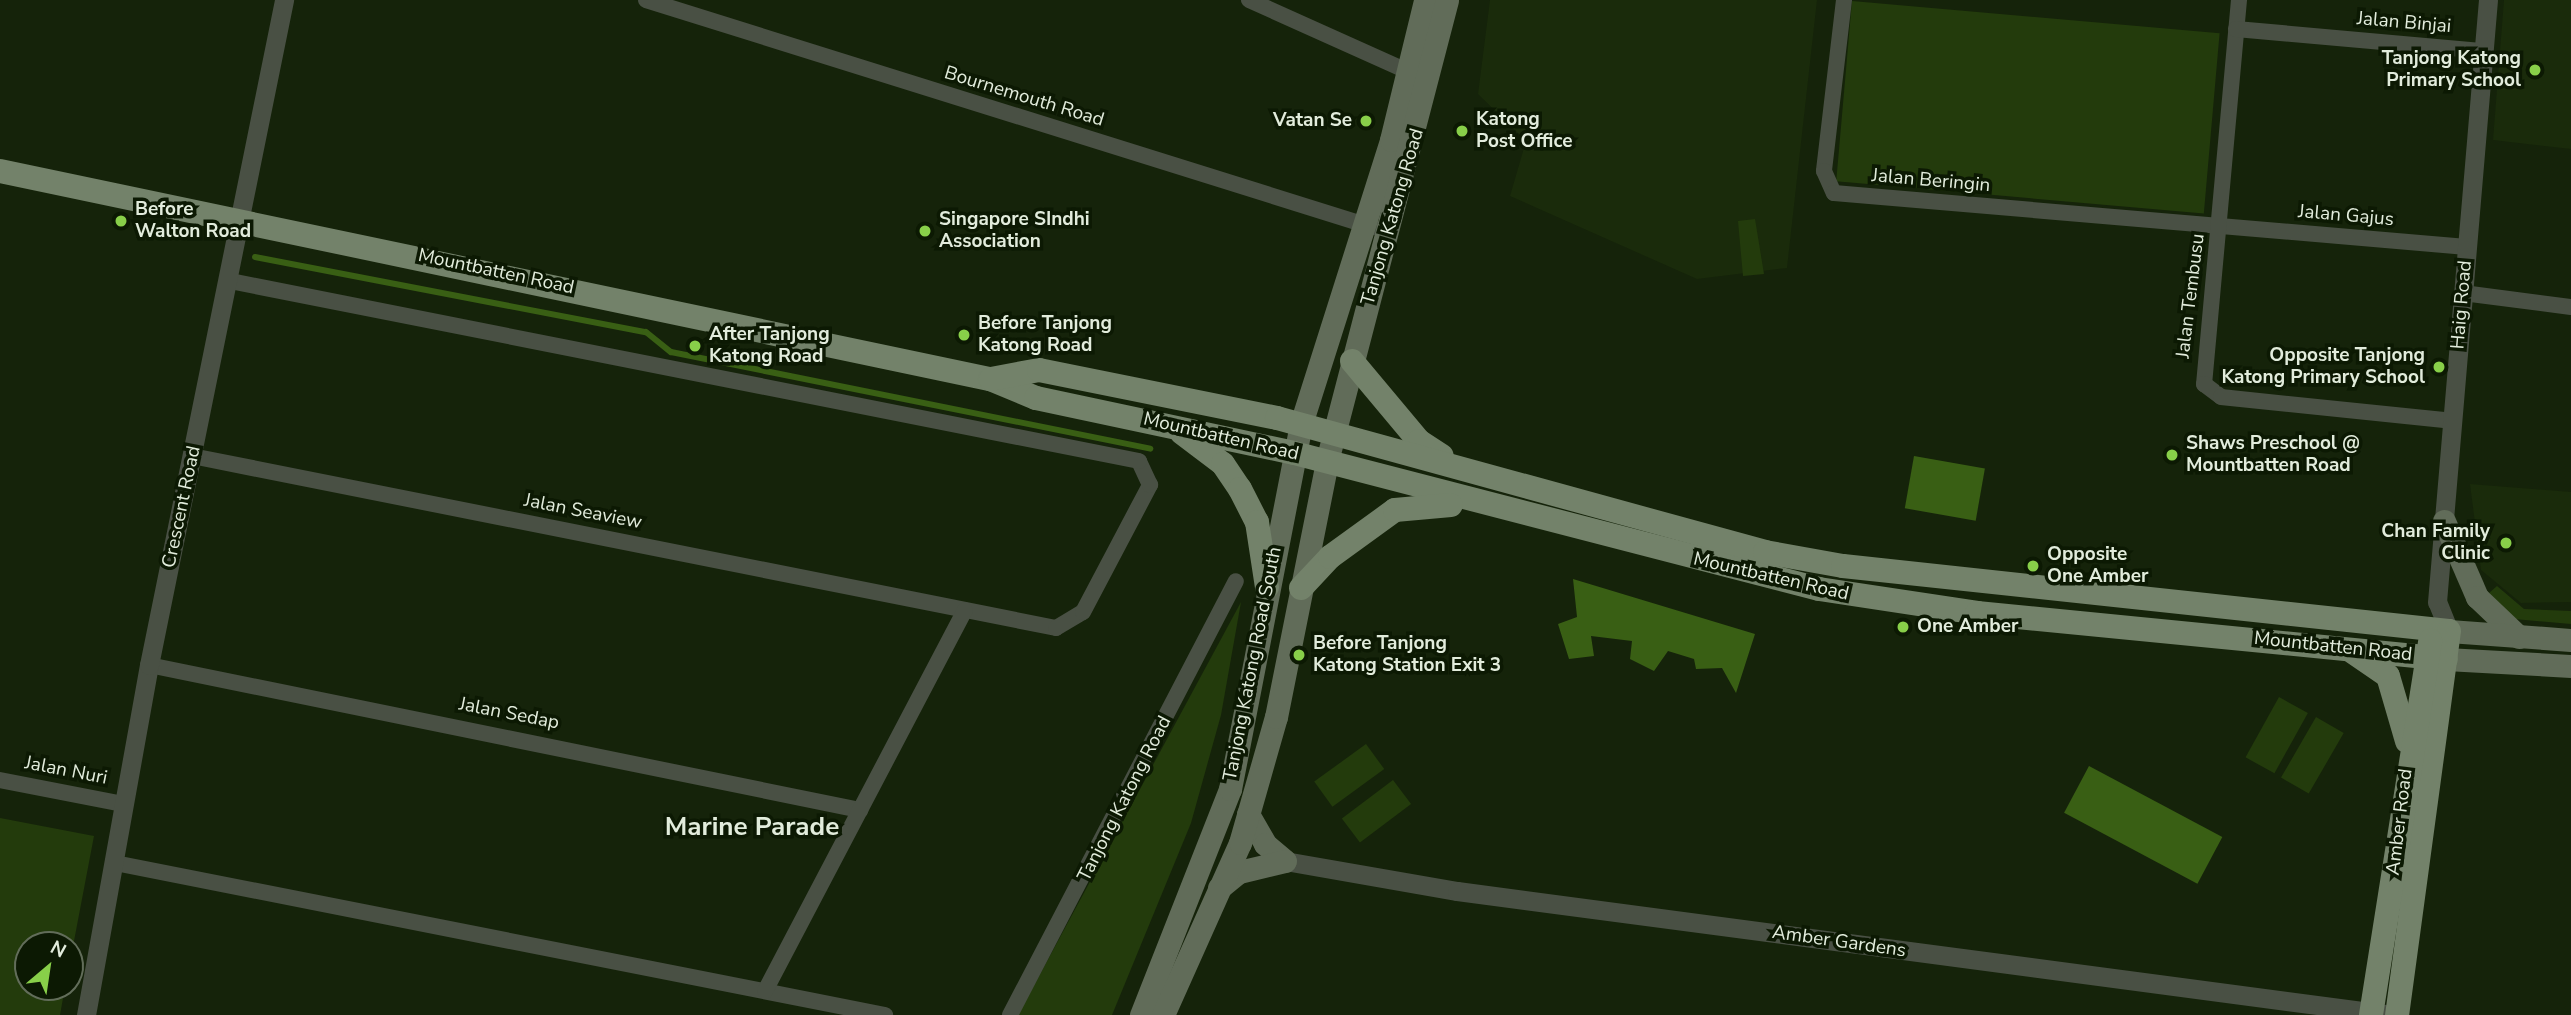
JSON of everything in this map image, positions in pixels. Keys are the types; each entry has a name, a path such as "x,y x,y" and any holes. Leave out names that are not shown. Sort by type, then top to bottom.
{"main road":[{"name":"Tanjong Katong Road","path":"1333,433 1390,232 1421,77 1425,0"},
{"name":"Tanjong Katong Road","path":"1301,424 1363,224 1421,77 1447,0"},
{"name":"Mountbatten Road","path":"0,170 242,218 990,379 1036,398 1327,461 1472,502 1855,597 2437,658 2571,666"},
{"path":"1352,361 1419,441 1461,468"},
{"name":"Mountbatten Road","path":"990,379 1039,370 1301,424 1765,552 1843,566 2440,624 2519,637 2571,640"},
{"name":"Tanjong Katong Road South","path":"1141,1015 1230,789 1267,587 1301,424"},
{"path":"1168,425 1223,464 1240,489 1257,522 1267,587"},
{"name":"Tanjong Katong Road South","path":"1163,1015 1248,814 1276,717 1333,433"},
{"path":"1301,588 1339,550 1395,510 1472,502"},
{"path":"2444,521 2477,597 2519,637"},
{"name":"Amber Road","path":"2383,1014 2440,624"},
{"path":"2343,647 2388,676 2409,751"},
{"name":"Amber Road","path":"2383,1014 2409,751 2437,658"},
{"path":"1248,814 1265,844 1285,861"},
{"path":"1217,889 1239,872 1285,861"}],"street":[{"name":"Crescent Road","path":"86,1015 149,665 230,281 284,0"},
{"name":"Bournemouth Road","path":"646,0 1390,232"},
{"path":"1249,0 1421,77"},
{"name":"Jalan Beringin","path":"1844,0 1824,171 1834,193 2221,226"},
{"name":"Jalan Tembusu","path":"2239,0 2221,226 2203,378 2208,390 2221,397 2454,421"},
{"name":"Haig Road","path":"2440,624 2444,521 2488,0"},
{"name":"Jalan Binjai","path":"2236,29 2484,51"},
{"name":"Jalan Gajus","path":"2221,226 2467,247"},
{"name":"Jalan Seaview","path":"192,456 1056,628 1072,623 1150,485 1139,461 230,281"},
{"path":"2463,293 2571,307"},
{"name":"Tanjong Katong Road","path":"1010,1015 1236,581"},
{"path":"765,991 965,610"},
{"name":"Jalan Sedap","path":"149,665 860,810"},
{"name":"Jalan Nuri","path":"0,780 124,804"},
{"name":"Amber Gardens","path":"1285,861 1457,891 2383,1014"},
{"path":"115,863 885,1015"}],"shaded area":[{"path":"1490,0 1817,0 1787,268 1697,279 1510,196 1526,141 1478,94"},
{"name":"Tanjong Katong Primary School","path":"2504,0 2571,0 2571,149 2493,140"},
{"path":"1852,1 2220,33 2204,213 1836,181"},
{"path":"1755,219 1764,274 1743,276 1738,221"},
{"path":"1914,456 1985,469 1976,521 1905,508"},
{"path":"2470,484 2571,492 2571,602 2521,603 2481,570"},
{"path":"1573,579 1755,634 1736,693 1722,668 1696,669 1694,659 1668,651 1654,671 1630,659 1632,641 1591,636 1594,656 1569,659 1558,624 1577,617"},
{"path":"2497,586 2524,609 2571,611 2571,624 2514,619 2489,593"},
{"path":"1241,602 1221,715 1191,823 1112,1015 1018,1015"},
{"path":"2279,697 2308,713 2274,773 2246,757"},
{"path":"2316,717 2344,733 2309,794 2281,778"},
{"path":"1366,744 1384,769 1332,807 1314,782"},
{"path":"2089,766 2222,837 2197,884 2064,813"},
{"path":"1393,780 1411,804 1360,842 1342,819"},
{"path":"0,818 94,836 76,931 14,931 14,1001 62,1001 60,1015 0,1015"}],"waterway":[{"path":"255,257 646,332 671,352 1150,449"}],"place":[{"name":"Tanjong Katong Primary School","path":"2535,70"},
{"name":"Vatan Se","path":"1366,121"},
{"name":"Katong Post Office","path":"1462,131"},
{"name":"Before Walton Road","path":"121,221"},
{"name":"Singapore SIndhi Association","path":"925,231"},
{"name":"Before Tanjong Katong Road","path":"964,335"},
{"name":"After Tanjong Katong Road","path":"695,346"},
{"name":"Opposite Tanjong Katong Primary School","path":"2439,367"},
{"name":"Shaws Preschool @ Mountbatten Road","path":"2172,455"},
{"name":"Chan Family Clinic","path":"2506,543"},
{"name":"Opposite One Amber","path":"2033,566"},
{"name":"One Amber","path":"1903,627"},
{"name":"Before Tanjong Katong Station Exit 3","path":"1299,655"}],"district":[{"name":"Marine Parade","path":"752,827"}]}
